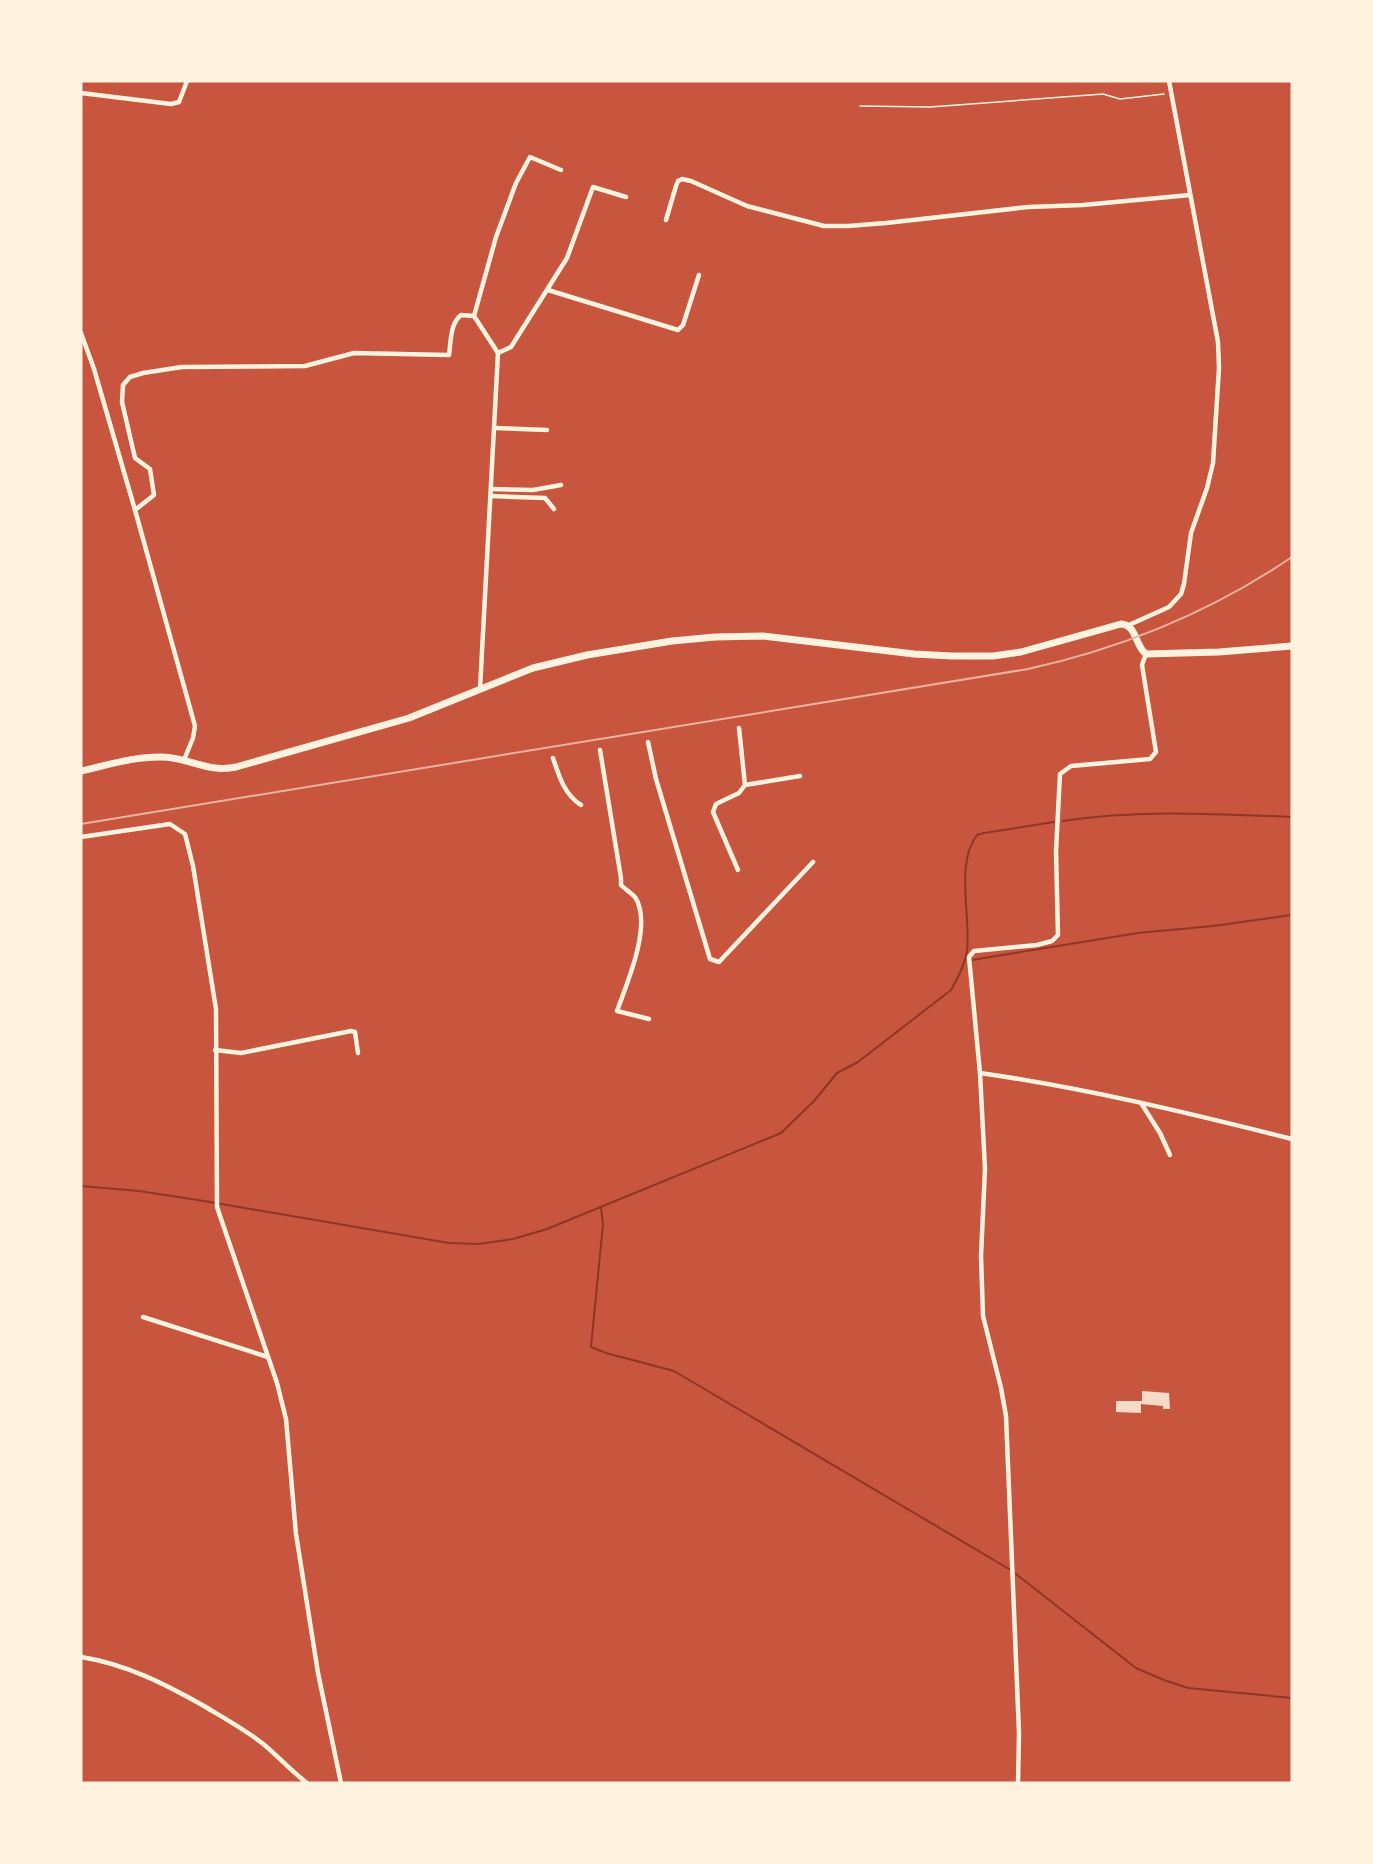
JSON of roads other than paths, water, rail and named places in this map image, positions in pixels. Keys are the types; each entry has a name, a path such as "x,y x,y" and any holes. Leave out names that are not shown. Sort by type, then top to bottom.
{"main road":[{"path":"81,771 153,757 183,760 213,769 236,767 409,718 524,671 551,663 599,653 693,639 763,636 931,656 993,656 1021,652 1121,624 1129,625 1140,650 1146,654 1219,652 1292,646"}],"street":[{"path":"81,93 171,104 179,102 187,81"},
{"path":"1129,625 1169,607 1181,594 1194,522 1207,488 1213,463 1219,348 1169,81"},
{"path":"480,689 498,353 474,316 496,237 516,183 530,157 561,170"},
{"path":"666,220 676,186 682,179 747,206 824,226 886,224 1028,207 1083,205 1190,195"},
{"path":"498,353 512,347 567,258 593,187 626,198"},
{"path":"548,290 678,330 683,325 699,275"},
{"path":"135,510 154,495 150,470 135,458 122,402 123,385 130,377 182,367 305,366 354,353 449,355 452,328 457,318 461,315 474,316"},
{"path":"81,333 94,369 135,510 195,726 193,738 183,760"},
{"path":"494,428 547,430"},
{"path":"491,489 533,490 561,486"},
{"path":"490,496 545,498 554,509"},
{"path":"1018,1783 1018,1717 1006,1416 983,1316 981,1256 985,1169 980,1073 969,957 974,951 1037,945 1052,941 1058,935 1056,851 1060,774 1071,766 1150,759 1156,752 1142,665 1146,654"},
{"path":"738,870 713,812 716,804 739,793 745,785 739,728"},
{"path":"648,742 656,779 710,960 719,963 813,862"},
{"path":"600,750 621,885 635,898 641,927 637,953 617,1011 649,1019"},
{"path":"553,758 570,798 581,805"},
{"path":"745,785 800,776"},
{"path":"81,837 159,824 170,824 185,834 193,866 216,1009 217,1207 277,1383 285,1419 298,1545 318,1673 341,1783"},
{"path":"216,1050 242,1053 351,1031 355,1032 358,1053"},
{"path":"980,1073 1047,1082 1292,1139"},
{"path":"1141,1103 1160,1133 1170,1155"},
{"path":"143,1317 268,1357"},
{"path":"81,1657 136,1671 171,1687 231,1721 264,1744 307,1783"}],"waterway":[{"path":"1063,821 1149,814 1292,817"},
{"path":"81,1186 139,1191 204,1201 449,1243 479,1244 513,1239 547,1229 781,1133 814,1101 837,1073 858,1062 951,990 961,971 967,951 965,875 970,847 977,835 1054,822"},
{"path":"972,960 1138,933 1292,915"},
{"path":"601,1208 603,1224 591,1347 674,1371 1009,1569"},
{"path":"1016,1574 1136,1668 1188,1688 1292,1698"}],"railway":[{"path":"81,824 1028,669 1098,650 1165,626 1230,595 1292,557"}]}
